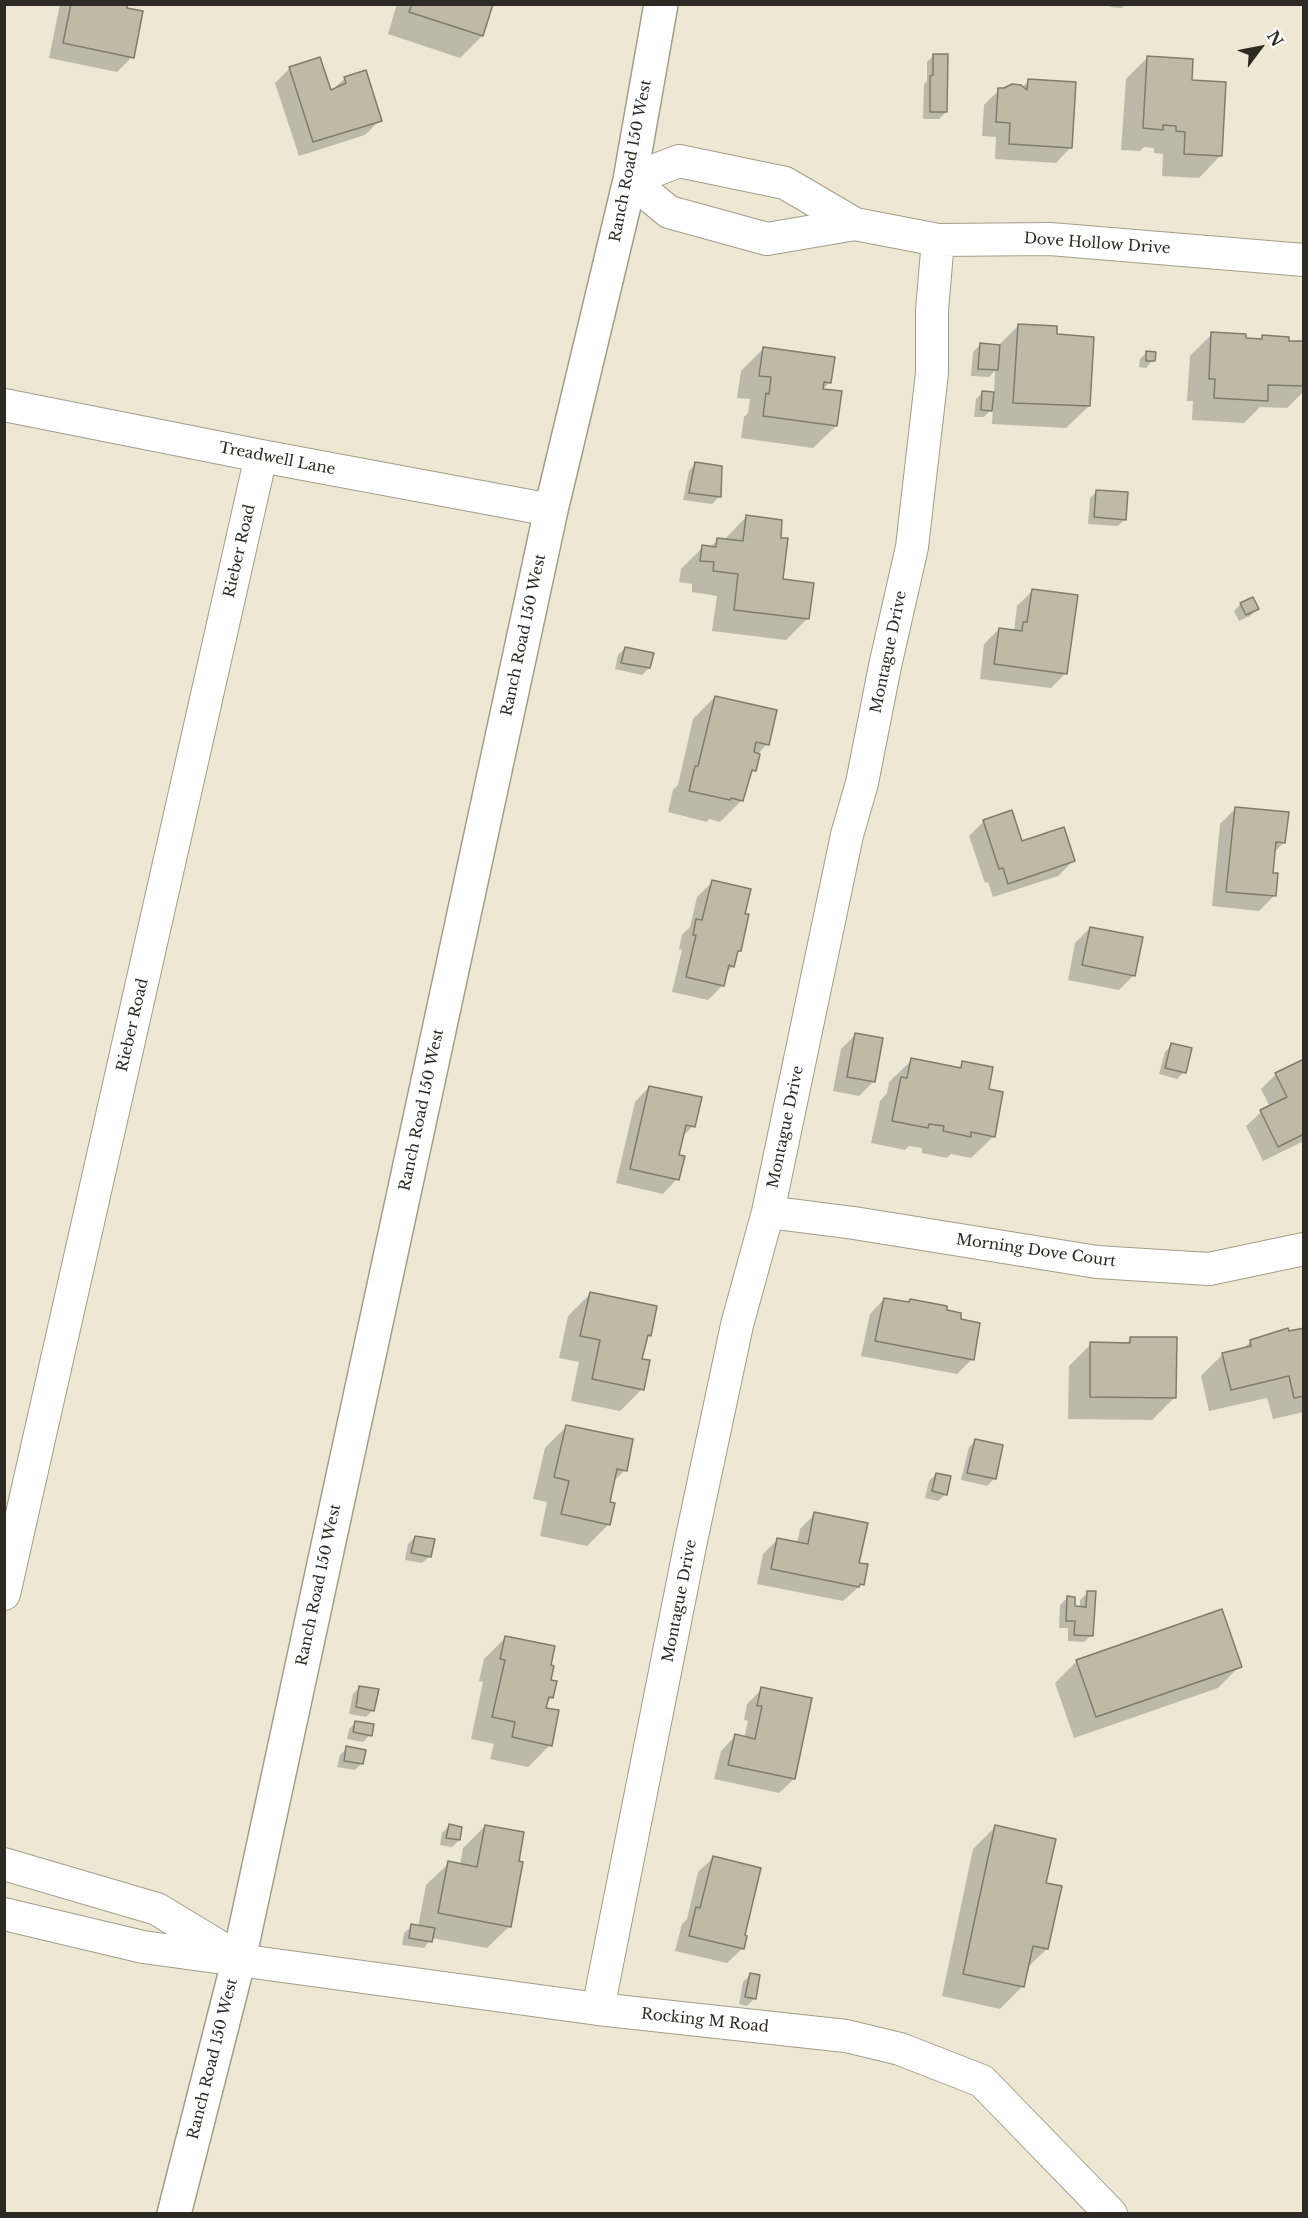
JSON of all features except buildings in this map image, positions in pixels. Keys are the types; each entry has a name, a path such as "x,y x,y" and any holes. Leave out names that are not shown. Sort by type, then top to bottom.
{"main road":[{"name":"Ranch Road 150 West","path":"174,2214 239,1959 551,510 630,180 661,4"}],"street":[{"name":"Dove Hollow Drive","path":"855,224 767,239 669,212 630,180 679,161 785,183 855,224 938,240 1050,239 1304,260"},
{"name":"Montague Drive","path":"598,2009 690,1546 735,1336 768,1212 846,836 862,783 912,547 932,374 932,310 938,240"},
{"name":"Treadwell Lane","path":"4,405 551,510"},
{"name":"Rieber Road","path":"4,1594 261,456"},
{"name":"Morning Dove Court","path":"768,1212 854,1223 1097,1262 1209,1269 1304,1249"},
{"path":"4,1864 157,1909 239,1959"},
{"name":"Rocking M Road","path":"4,1914 143,1947 598,2009 846,2036 900,2049 982,2081 1111,2214"}]}
